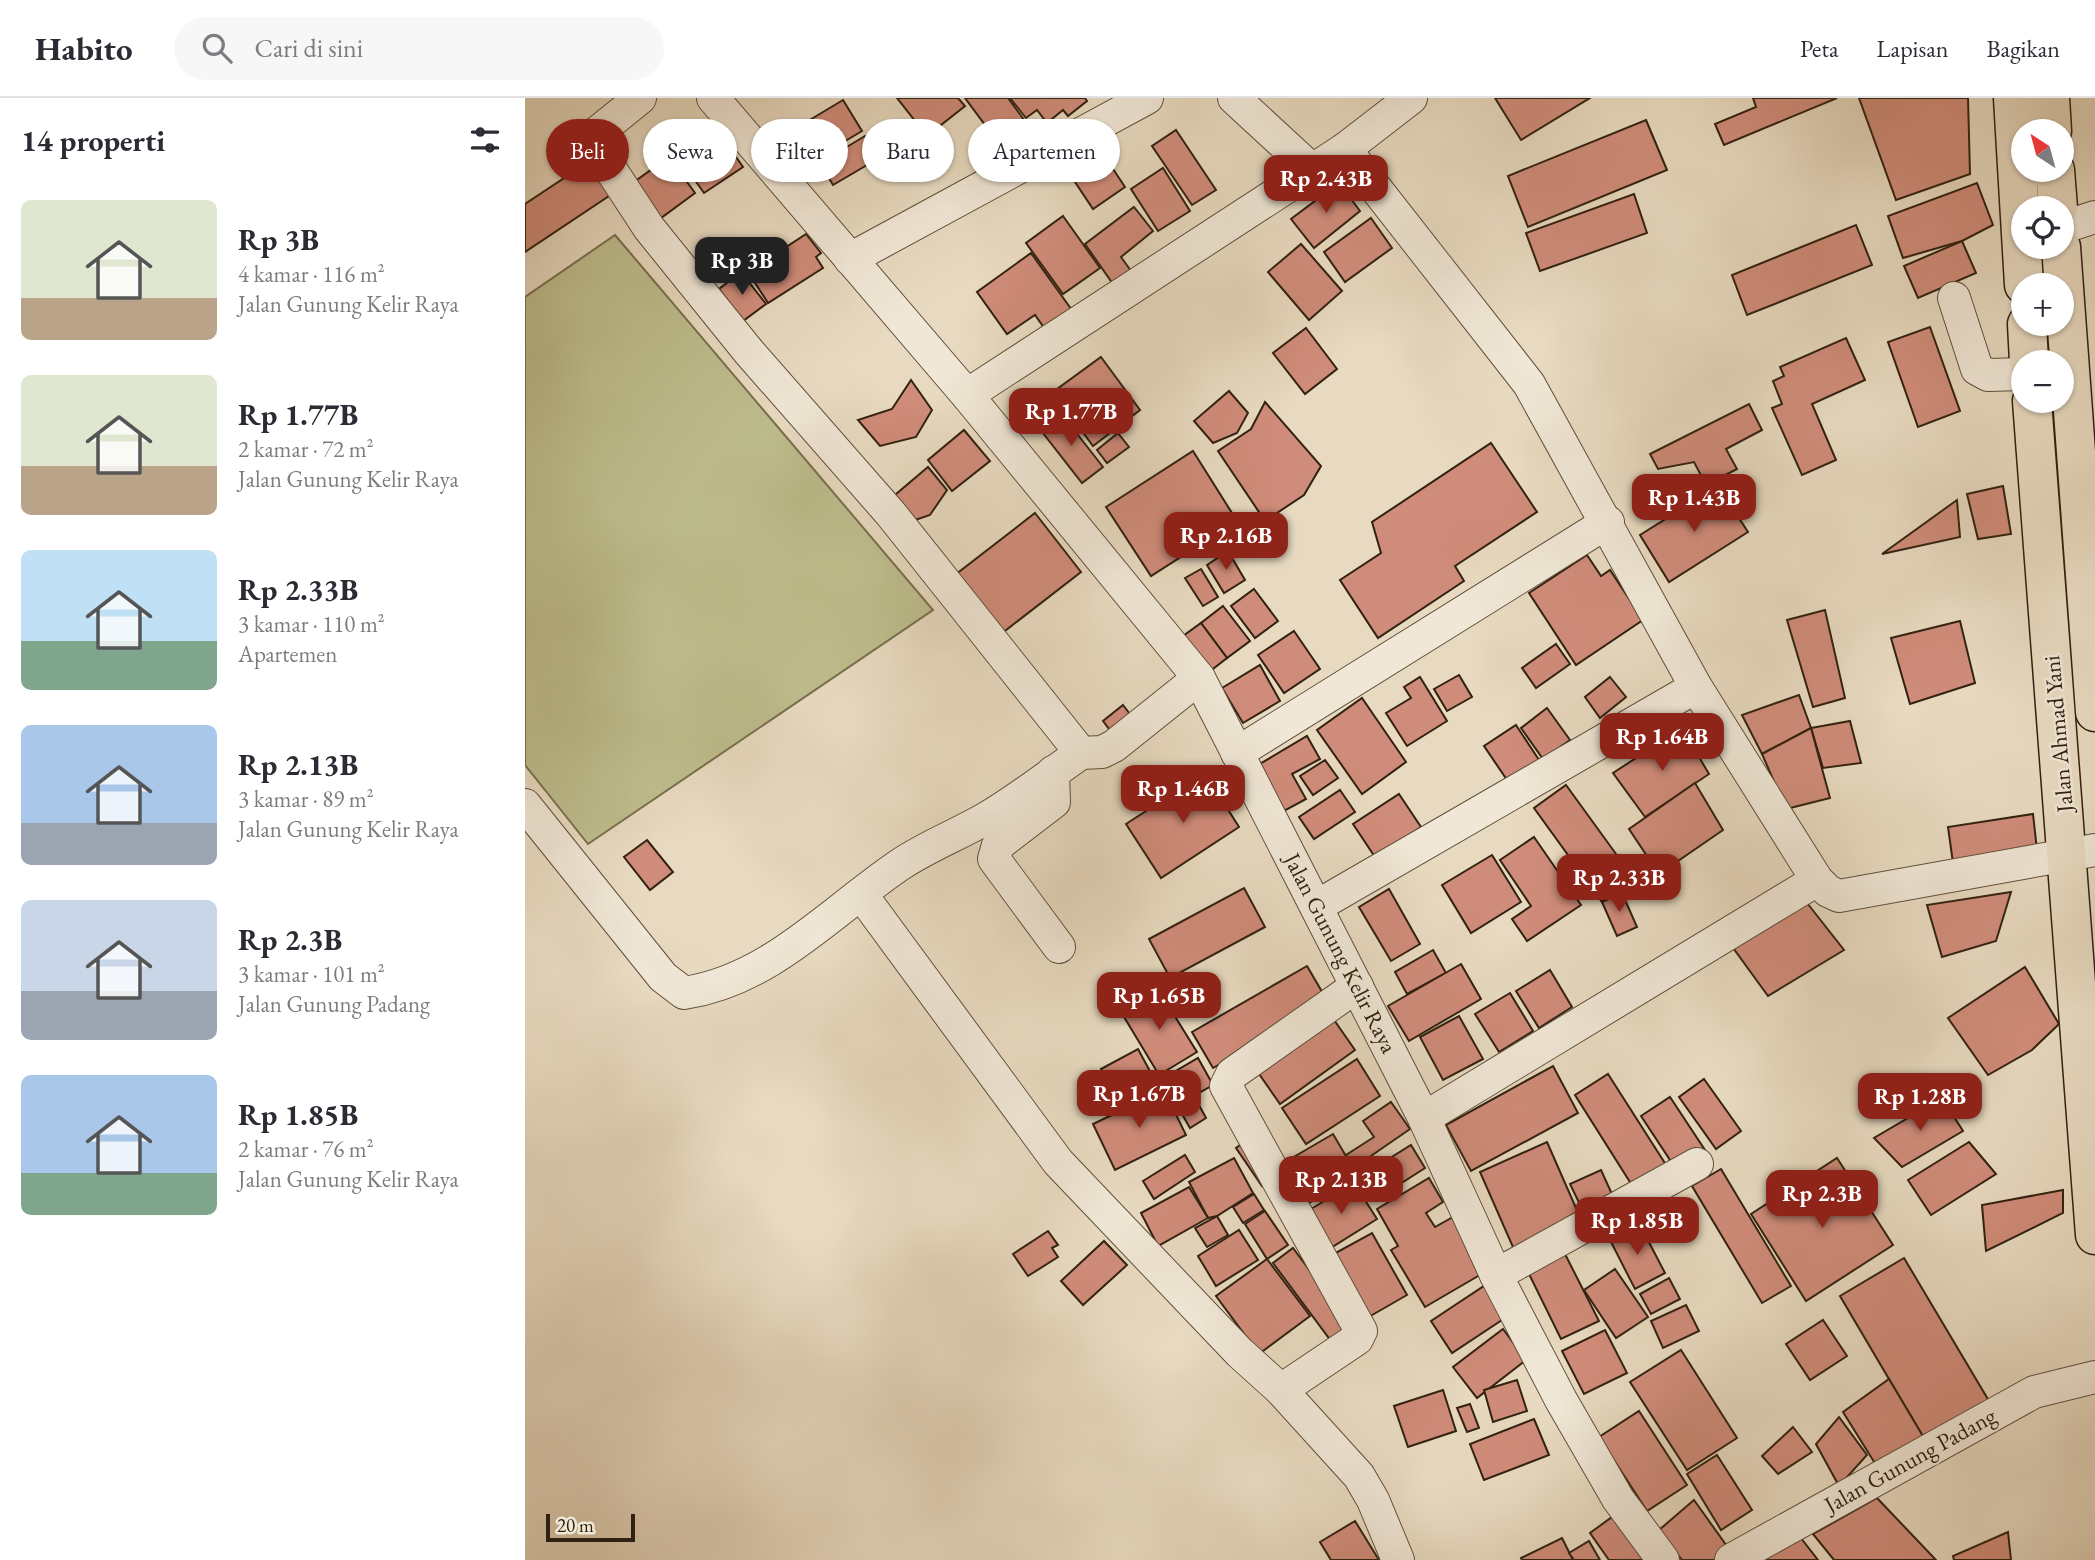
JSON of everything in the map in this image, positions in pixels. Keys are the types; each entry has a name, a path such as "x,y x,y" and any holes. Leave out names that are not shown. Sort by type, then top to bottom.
{"main road":[{"path":"2013,98 2023,273"},
{"path":"2050,98 2051,119"},
{"name":"Jalan Ahmad Yani","path":"2062,259 2095,712"},
{"name":"Jalan Ahmad Yani","path":"2033,413 2081,852 2087,1132 2095,1235"}],"street":[{"path":"641,98 593,136 598,150 649,228 749,352 891,514 1081,753"},
{"name":"Jalan Gunung Kelir Raya","path":"713,98 967,395 1208,696 1318,906 1424,1118 1496,1275 1557,1393 1618,1499 1663,1560"},
{"path":"850,259 1147,98"},
{"path":"1234,98 1311,170"},
{"path":"967,395 1345,149 1411,98"},
{"path":"1345,149 1529,384 1608,522 1696,687 1817,880 1828,891 1839,896 2081,852"},
{"path":"2074,224 2095,217"},
{"path":"1954,298 1977,369 1988,375 2011,374"},
{"path":"1237,753 1608,522"},
{"path":"1318,906 1696,687"},
{"path":"525,805 663,977 684,993 719,985 773,958 816,931 868,904 927,846 1054,783 1081,753 1102,752 1208,696"},
{"path":"1054,783 1051,807 998,845 993,853 994,859 1059,947"},
{"path":"1424,1118 1817,880"},
{"path":"868,904 1058,1162 1240,1353 1281,1390 1366,1488 1398,1560"},
{"path":"1281,1390 1357,1339 1361,1331 1226,1086 1231,1074 1357,986"},
{"path":"1496,1275 1697,1164"},
{"name":"Jalan Gunung Padang","path":"1731,1560 2034,1392 2095,1377"}],"shaded area":[{"path":"615,235 933,610 588,844 525,765 525,297"}],"building":[{"path":"897,98 958,98 965,106 949,119 914,119"},
{"path":"965,98 1008,98 1023,119 981,119"},
{"path":"1010,98 1085,98 1087,101 1068,116 1063,110 1052,119 1044,119 1037,110 1026,118"},
{"path":"1495,98 1590,98 1521,140"},
{"path":"1753,98 1837,98 1724,145 1715,124 1756,107"},
{"path":"1859,98 1968,98 1970,174 1896,200"},
{"path":"843,100 862,131 848,139 848,119 811,119"},
{"path":"1646,120 1667,170 1528,227 1508,176"},
{"path":"1176,130 1216,190 1192,205 1152,146"},
{"path":"862,138 862,168 848,176 848,146"},
{"path":"737,158 743,167 737,171"},
{"path":"1163,168 1190,211 1158,231 1131,189"},
{"path":"643,176 643,182 687,182 695,193 661,218 634,182"},
{"path":"1120,180 1125,187 1093,209 1075,182 1120,182"},
{"path":"558,182 604,182 612,194 525,252 525,204"},
{"path":"696,182 720,182 704,193"},
{"path":"1339,183 1360,211 1314,248 1291,219"},
{"path":"1977,183 1993,225 1962,241 1903,258 1888,216"},
{"path":"1634,194 1647,233 1540,271 1526,233"},
{"path":"1134,207 1153,231 1121,257 1131,271 1113,284 1085,244"},
{"path":"1063,216 1100,268 1063,294 1026,243"},
{"path":"1371,218 1392,248 1345,282 1324,252"},
{"path":"1856,225 1872,265 1747,315 1732,275"},
{"path":"806,234 821,253 816,257 823,268 768,303 748,272"},
{"path":"1962,241 1976,273 1918,298 1904,266"},
{"path":"1301,244 1342,291 1309,320 1268,272"},
{"path":"1031,253 1074,313 1047,332 1035,315 1007,334 977,292"},
{"path":"741,272 766,304 743,321 719,289"},
{"path":"1930,327 1960,411 1918,427 1888,342"},
{"path":"1306,328 1337,369 1305,394 1273,353"},
{"path":"1846,338 1865,380 1812,404 1836,460 1802,475 1772,408 1782,404 1773,381 1784,376 1780,367"},
{"path":"1101,357 1140,410 1093,446 1053,392"},
{"path":"911,380 932,410 916,437 880,446 858,420 892,409"},
{"path":"1229,391 1248,413 1237,433 1213,443 1194,421"},
{"path":"1265,402 1321,466 1304,495 1265,521 1218,451 1251,429"},
{"path":"1749,404 1762,430 1726,449 1737,469 1706,485 1694,462 1658,469 1650,454"},
{"path":"1060,412 1103,467 1082,483 1039,428"},
{"path":"964,430 990,461 952,491 928,460"},
{"path":"1118,433 1129,447 1107,463 1097,450"},
{"path":"1491,443 1537,512 1455,566 1464,581 1378,638 1340,580 1381,553 1372,522"},
{"path":"1193,451 1237,521 1151,576 1106,507"},
{"path":"928,467 947,490 930,515 915,520 895,495"},
{"path":"1718,486 1748,532 1669,582 1640,535"},
{"path":"2003,486 2011,534 1978,539 1967,494"},
{"path":"1957,500 1960,537 1882,554"},
{"path":"1035,513 1081,572 1001,634 955,575"},
{"path":"1228,551 1245,580 1224,593 1207,565"},
{"path":"1587,555 1601,576 1610,570 1643,620 1576,665 1529,593"},
{"path":"1201,569 1218,597 1203,606 1185,578"},
{"path":"1254,589 1278,621 1255,638 1231,606"},
{"path":"1223,606 1250,641 1227,658 1201,623"},
{"path":"1825,610 1845,698 1813,707 1787,620"},
{"path":"1960,621 1975,683 1910,704 1891,638"},
{"path":"1201,623 1227,658 1209,672 1183,636"},
{"path":"1294,631 1320,669 1284,693 1258,655"},
{"path":"1556,644 1570,664 1536,688 1522,668"},
{"path":"1260,665 1280,701 1243,723 1222,688"},
{"path":"1459,675 1472,697 1447,711 1434,689"},
{"path":"1420,677 1447,721 1407,746 1386,713 1411,698 1404,687"},
{"path":"1610,677 1626,697 1600,718 1585,697"},
{"path":"1799,695 1811,728 1762,754 1742,715"},
{"path":"1362,698 1406,762 1362,794 1317,730"},
{"path":"1123,705 1136,722 1116,738 1103,721"},
{"path":"1547,708 1570,740 1543,759 1521,728"},
{"path":"1850,721 1861,763 1823,768 1811,728"},
{"path":"1516,725 1539,760 1507,780 1484,746"},
{"path":"1682,728 1709,774 1645,817 1613,773"},
{"path":"1811,728 1830,798 1786,809 1762,754"},
{"path":"1307,736 1320,759 1292,774 1306,799 1284,811 1258,765"},
{"path":"1325,760 1338,778 1313,795 1300,776"},
{"path":"1205,773 1239,827 1161,878 1126,824"},
{"path":"1695,783 1723,830 1659,874 1629,829"},
{"path":"1566,785 1632,876 1602,902 1534,808"},
{"path":"1340,790 1355,812 1314,839 1299,817"},
{"path":"1399,794 1421,827 1375,857 1353,824"},
{"path":"2033,814 2037,850 1953,863 1948,827"},
{"path":"1534,837 1581,905 1527,941 1512,919 1531,906 1500,860"},
{"path":"647,840 673,872 650,890 624,857"},
{"path":"1492,855 1521,902 1471,933 1442,885"},
{"path":"1244,888 1265,927 1170,978 1149,939"},
{"path":"1389,889 1420,944 1391,961 1359,907"},
{"path":"2011,892 1996,941 1942,957 1927,905"},
{"path":"1622,893 1637,927 1617,936 1602,902"},
{"path":"1804,899 1844,950 1768,996 1731,945"},
{"path":"1433,950 1446,973 1407,994 1395,972"},
{"path":"1461,964 1481,999 1409,1041 1388,1006"},
{"path":"1307,966 1328,1002 1213,1068 1192,1032"},
{"path":"2025,967 2059,1024 2032,1050 1988,1075 1948,1018"},
{"path":"1550,970 1572,1007 1539,1028 1516,991"},
{"path":"1158,989 1197,1052 1159,1075 1121,1012"},
{"path":"1510,993 1533,1031 1499,1052 1475,1014"},
{"path":"1459,1016 1483,1059 1443,1080 1420,1037"},
{"path":"1332,1017 1355,1050 1280,1104 1257,1071"},
{"path":"1138,1049 1158,1086 1121,1107 1101,1069"},
{"path":"1198,1058 1213,1085 1194,1096 1206,1118 1190,1128 1162,1079"},
{"path":"1357,1059 1380,1096 1306,1144 1282,1108"},
{"path":"1553,1066 1578,1113 1471,1171 1446,1125"},
{"path":"1608,1074 1668,1168 1635,1190 1575,1095"},
{"path":"1704,1079 1741,1131 1716,1149 1679,1097"},
{"path":"1164,1090 1186,1135 1115,1170 1093,1124"},
{"path":"1670,1097 1705,1150 1676,1169 1641,1116"},
{"path":"1942,1098 1963,1131 1902,1167 1874,1138"},
{"path":"1391,1102 1410,1129 1355,1167 1346,1155 1374,1137 1363,1121"},
{"path":"1333,1134 1357,1175 1304,1206 1280,1165"},
{"path":"1247,1140 1273,1178 1262,1186 1236,1148"},
{"path":"1547,1142 1583,1224 1516,1254 1480,1172"},
{"path":"1969,1142 1996,1174 1931,1215 1908,1180"},
{"path":"1411,1145 1425,1168 1378,1198 1363,1175"},
{"path":"1185,1155 1195,1172 1154,1199 1143,1181"},
{"path":"1234,1158 1253,1193 1217,1216 1208,1218 1189,1182"},
{"path":"1837,1158 1893,1245 1806,1301 1751,1214"},
{"path":"1721,1169 1791,1286 1762,1303 1692,1186"},
{"path":"1601,1170 1616,1203 1586,1217 1570,1184"},
{"path":"1429,1178 1443,1202 1426,1213 1435,1227 1453,1217 1485,1272 1425,1307 1391,1250 1398,1246 1377,1209"},
{"path":"1354,1183 1377,1219 1329,1249 1306,1212"},
{"path":"1189,1187 1208,1218 1158,1246 1141,1213"},
{"path":"2063,1190 2063,1213 1986,1251 1982,1205"},
{"path":"1254,1194 1264,1210 1243,1223 1233,1207"},
{"path":"1265,1211 1288,1245 1267,1259 1245,1224"},
{"path":"1217,1216 1228,1235 1207,1247 1195,1228"},
{"path":"1640,1225 1665,1273 1635,1289 1610,1240"},
{"path":"1239,1230 1258,1260 1216,1286 1198,1256"},
{"path":"1048,1231 1058,1245 1052,1248 1058,1257 1028,1276 1013,1254"},
{"path":"1372,1233 1407,1295 1367,1318 1332,1255"},
{"path":"1104,1241 1127,1265 1083,1305 1061,1281"},
{"path":"1293,1248 1357,1334 1337,1349 1273,1263"},
{"path":"1565,1254 1599,1321 1561,1339 1528,1272"},
{"path":"1904,1258 1989,1401 1925,1440 1840,1296"},
{"path":"1267,1259 1310,1316 1259,1354 1216,1296"},
{"path":"1615,1269 1648,1317 1616,1338 1584,1290"},
{"path":"1669,1278 1680,1299 1651,1314 1640,1294"},
{"path":"1490,1282 1511,1314 1452,1353 1431,1321"},
{"path":"1686,1305 1699,1331 1663,1348 1651,1321"},
{"path":"1823,1320 1847,1356 1810,1380 1786,1344"},
{"path":"1503,1329 1526,1360 1477,1398 1453,1367"},
{"path":"1605,1330 1627,1373 1584,1394 1562,1351"},
{"path":"1681,1350 1737,1438 1687,1470 1630,1382"},
{"path":"1889,1379 1924,1438 1876,1465 1843,1412"},
{"path":"1517,1380 1527,1411 1493,1422 1484,1390"},
{"path":"1443,1390 1456,1431 1408,1447 1394,1406"},
{"path":"1470,1404 1479,1428 1467,1432 1457,1408"},
{"path":"1639,1411 1687,1485 1647,1511 1599,1437"},
{"path":"1839,1417 1867,1455 1839,1486 1816,1444"},
{"path":"1534,1419 1549,1455 1484,1480 1470,1444"},
{"path":"1793,1427 1812,1452 1778,1474 1762,1456"},
{"path":"1717,1455 1752,1510 1721,1530 1687,1474"},
{"path":"1877,1498 1936,1560 1834,1560 1813,1534"},
{"path":"1694,1500 1729,1549 1714,1560 1682,1560 1659,1530"},
{"path":"1612,1517 1644,1560 1609,1560 1590,1533"},
{"path":"1355,1521 1379,1560 1331,1560 1320,1542"},
{"path":"2008,1532 2011,1560 1954,1560 1953,1556"},
{"path":"1797,1533 1818,1560 1765,1560 1762,1555"},
{"path":"1562,1538 1573,1560 1522,1560 1521,1558"},
{"path":"1589,1541 1600,1560 1574,1560 1569,1553"}]}
